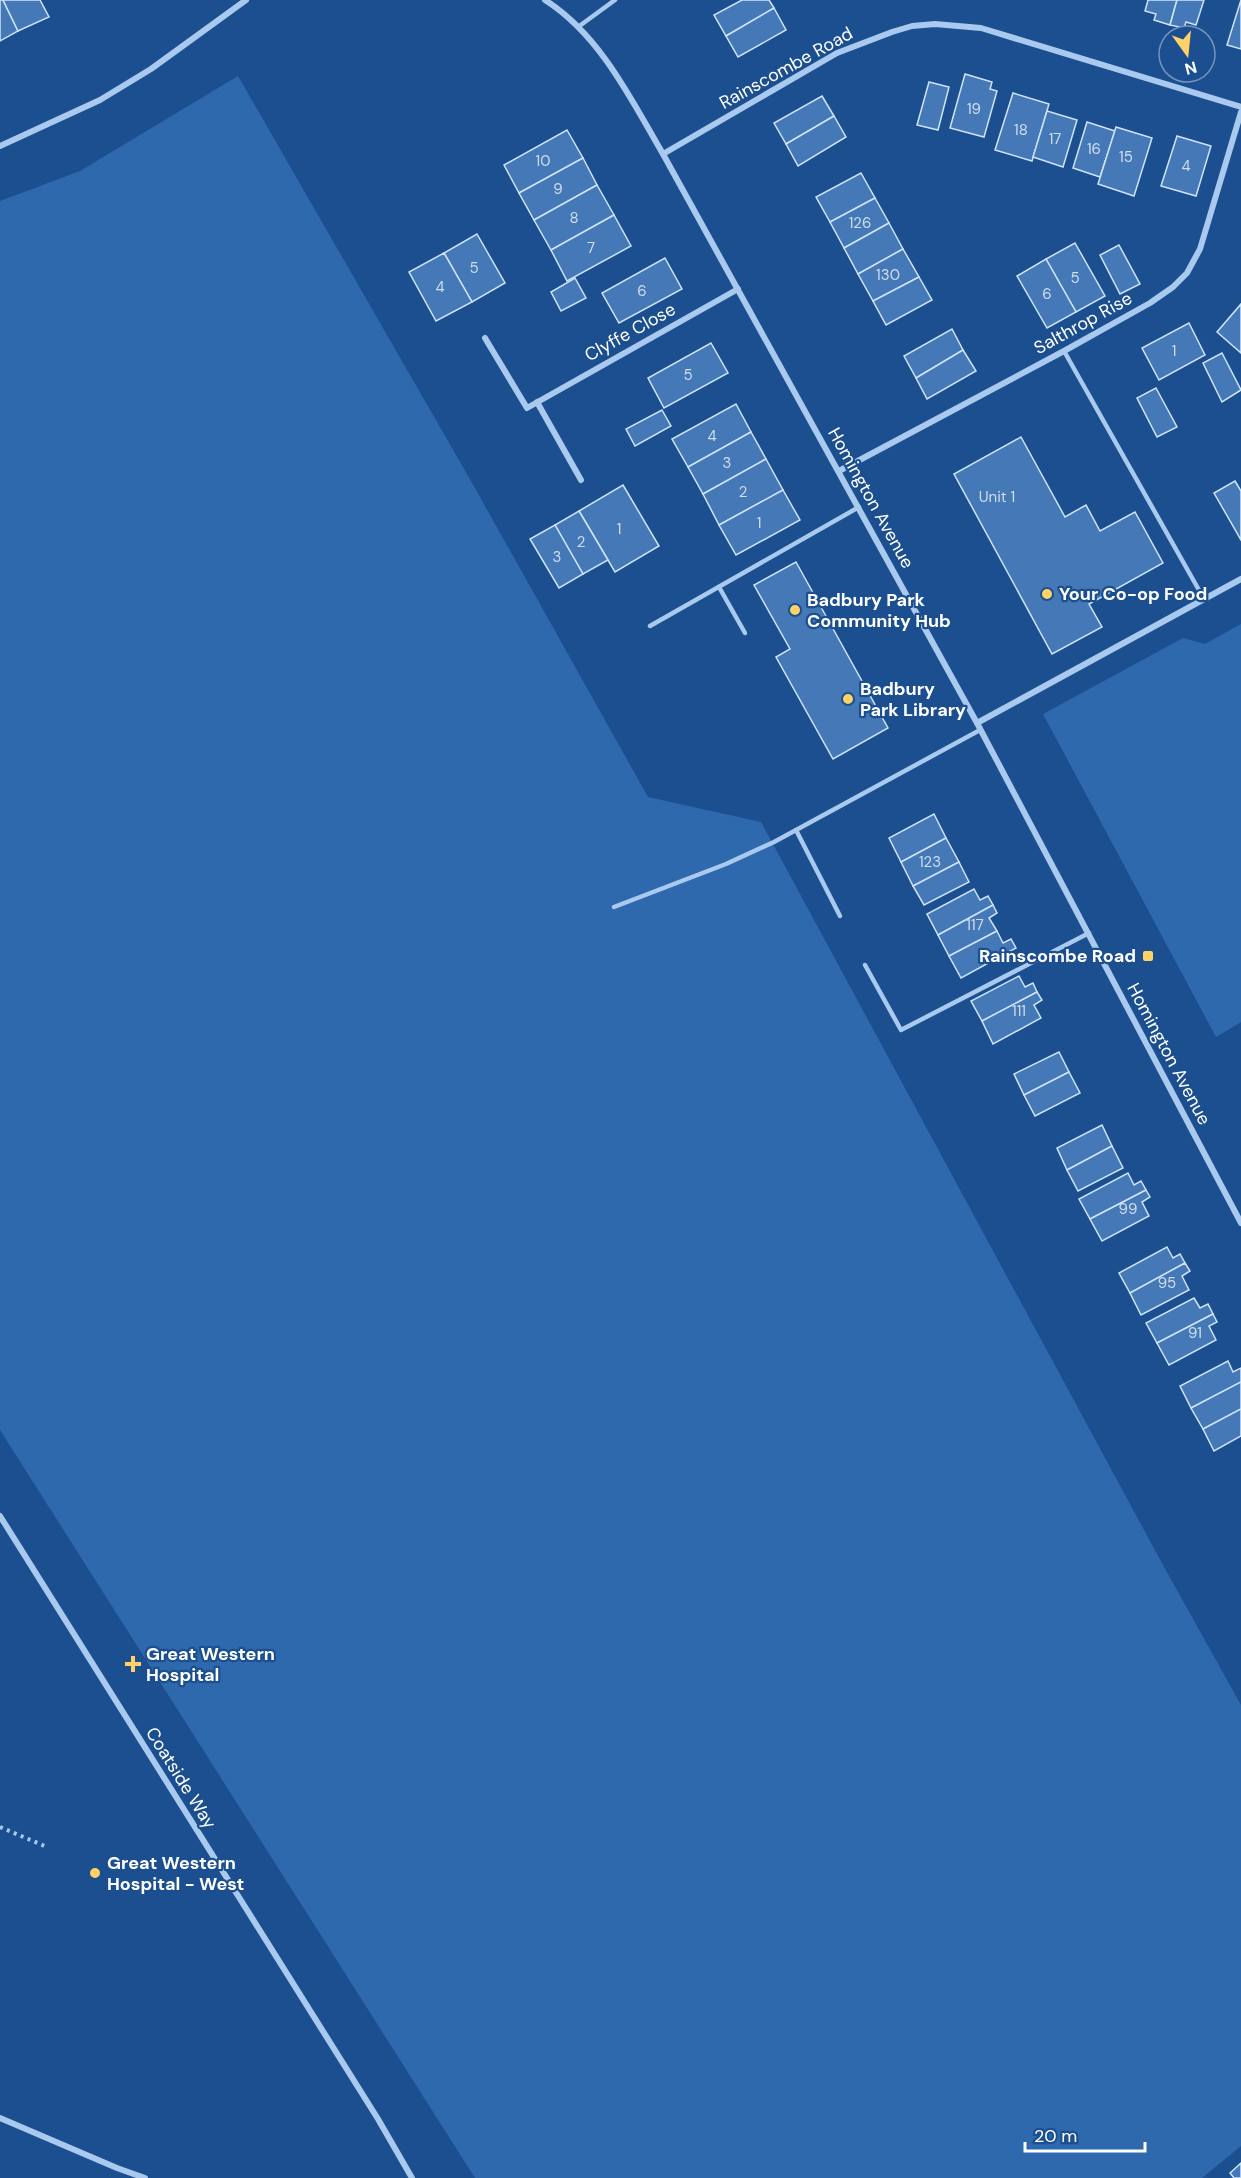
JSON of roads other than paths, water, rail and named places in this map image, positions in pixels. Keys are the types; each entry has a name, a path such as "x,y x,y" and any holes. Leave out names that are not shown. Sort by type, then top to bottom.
{"street":[{"path":"0,146 100,100 152,69 246,0"},
{"name":"Homington Avenue","path":"545,0 578,27 615,74 663,153 979,726 1241,1223"},
{"name":"Rainscombe Road","path":"663,153 837,53 912,26 935,24 981,28 1241,107"},
{"name":"Salthrop Rise","path":"839,471 1064,351 1150,303 1173,287 1187,273 1200,249 1241,112"},
{"name":"Clyffe Close","path":"537,402 738,289"},
{"path":"485,338 526,408 537,402 581,480"},
{"path":"979,726 1241,579"},
{"name":"Coatside Way","path":"0,1516 378,2119 412,2178"},
{"path":"0,2118 145,2178"}],"lane":[{"path":"578,27 615,0"},
{"path":"1064,351 1204,599"},
{"path":"650,626 858,507"},
{"path":"719,586 745,633"},
{"path":"614,907 726,864 796,830 979,726"},
{"path":"796,830 840,916"},
{"path":"865,965 901,1030 1089,933"}],"place":[{"name":"Your Co-op Food","path":"1047,594"},
{"name":"Badbury Park Community Hub","path":"795,610"},
{"name":"Badbury Park Library","path":"848,699"},
{"name":"Rainscombe Road","path":"1148,956"},
{"name":"Great Western Hospital","path":"133,1664"},
{"name":"Great Western Hospital - West","path":"95,1873"}]}
